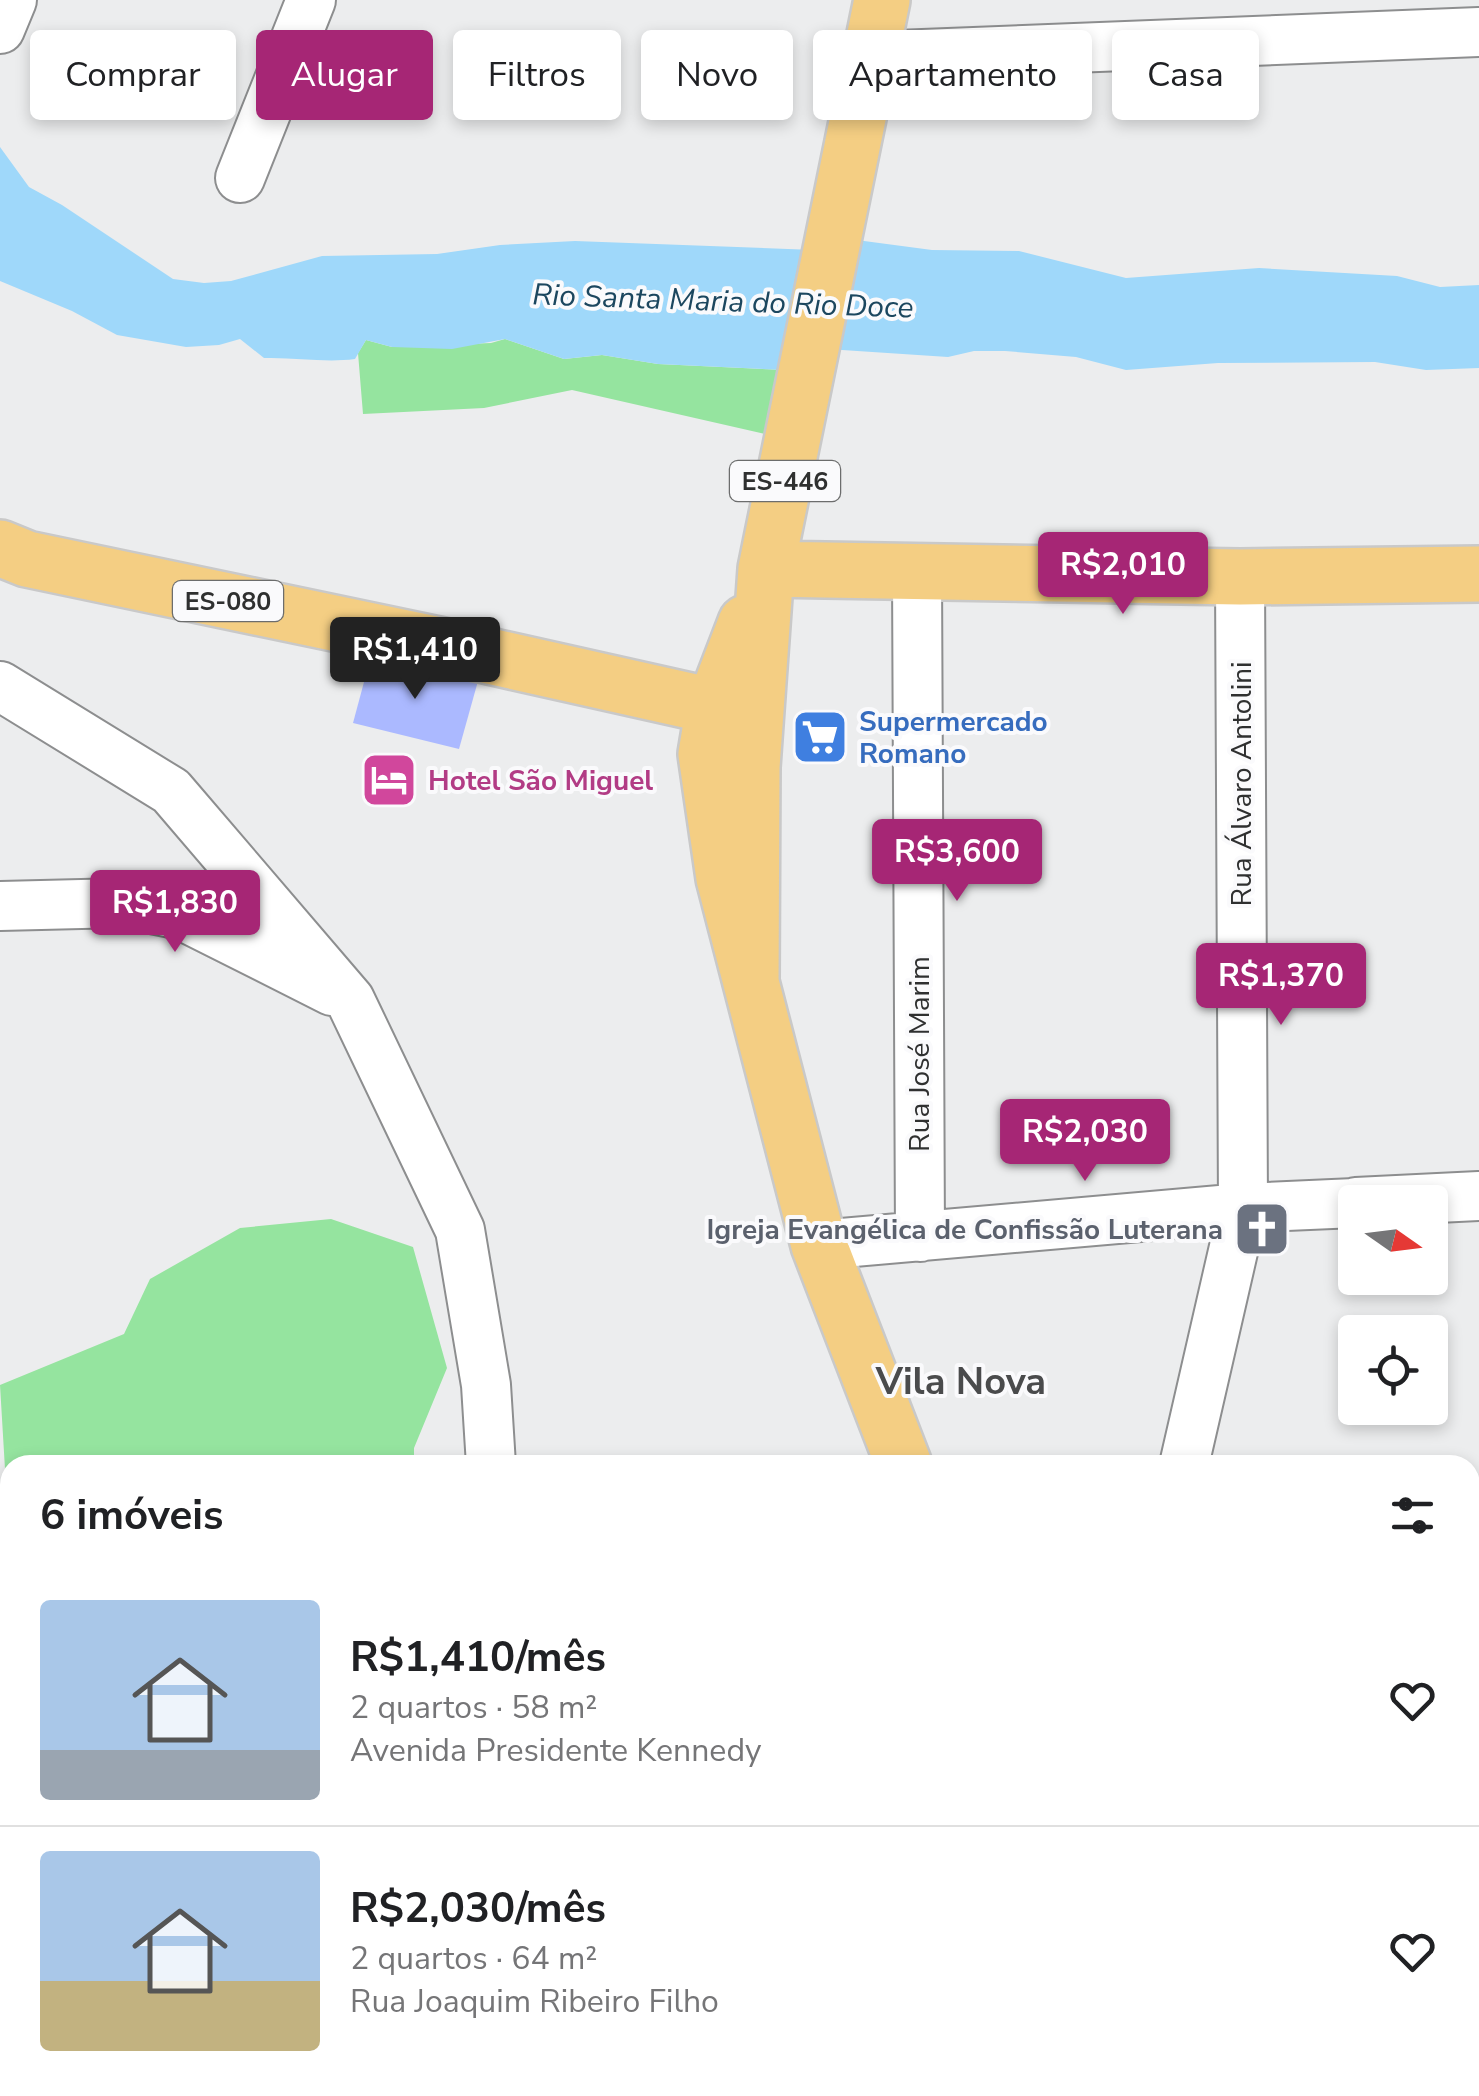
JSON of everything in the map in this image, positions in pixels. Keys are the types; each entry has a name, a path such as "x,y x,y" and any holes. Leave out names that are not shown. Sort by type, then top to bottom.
{"main road":[{"name":"ES-446","path":"876,30 882,0"},
{"name":"ES-446","path":"732,736 859,120"},
{"name":"ES-080","path":"0,548 27,560 458,650 732,736"},
{"path":"766,569 1240,577 1479,574"},
{"path":"732,736 751,981 820,1245 898,1455"}],"street":[{"path":"0,29 12,0"},
{"path":"240,178 310,0"},
{"path":"1092,43 1473,21"},
{"name":"Rua José Marim","path":"917,571 920,1237"},
{"name":"Rua Álvaro Antolini","path":"1186,1455 1243,1208 1240,577"},
{"path":"0,686 171,791 350,1000 460,1230 486,1385 490,1455"},
{"path":"0,906 122,903 180,914 350,1000"},
{"path":"1448,1198 1479,1196"},
{"path":"820,1245 1338,1203"}],"green space":[{"path":"505,339 564,359 602,355 658,364 786,370 769,435 572,390 484,408 363,414 358,353 366,340 392,347 491,343"},
{"path":"331,1219 413,1247 447,1368 414,1455 4,1455 0,1385 124,1334 150,1279 240,1228"}],"water":[{"name":"Rio Santa Maria do Rio Doce","path":"0,147 29,187 173,279 231,281 322,256 437,254 500,245 575,241 814,250 849,239 932,250 1019,251 1126,278 1259,268 1397,276 1440,287 1479,285 1479,368 1426,370 1375,362 1218,363 1126,370 1076,357 1005,351 974,351 948,357 827,349 786,370 658,364 602,355 564,359 505,339 452,349 392,347 366,340 355,359 332,360 264,358 240,339 186,347 117,335 0,281"}],"building":[{"path":"371,656 478,681 459,749 353,723"}],"place":[{"name":"Supermercado Romano","path":"820,737"},
{"name":"Hotel São Miguel","path":"389,780"},
{"name":"Igreja Evangélica de Confissão Luterana","path":"1262,1229"}],"district":[{"name":"Vila Nova","path":"961,1381"}]}
